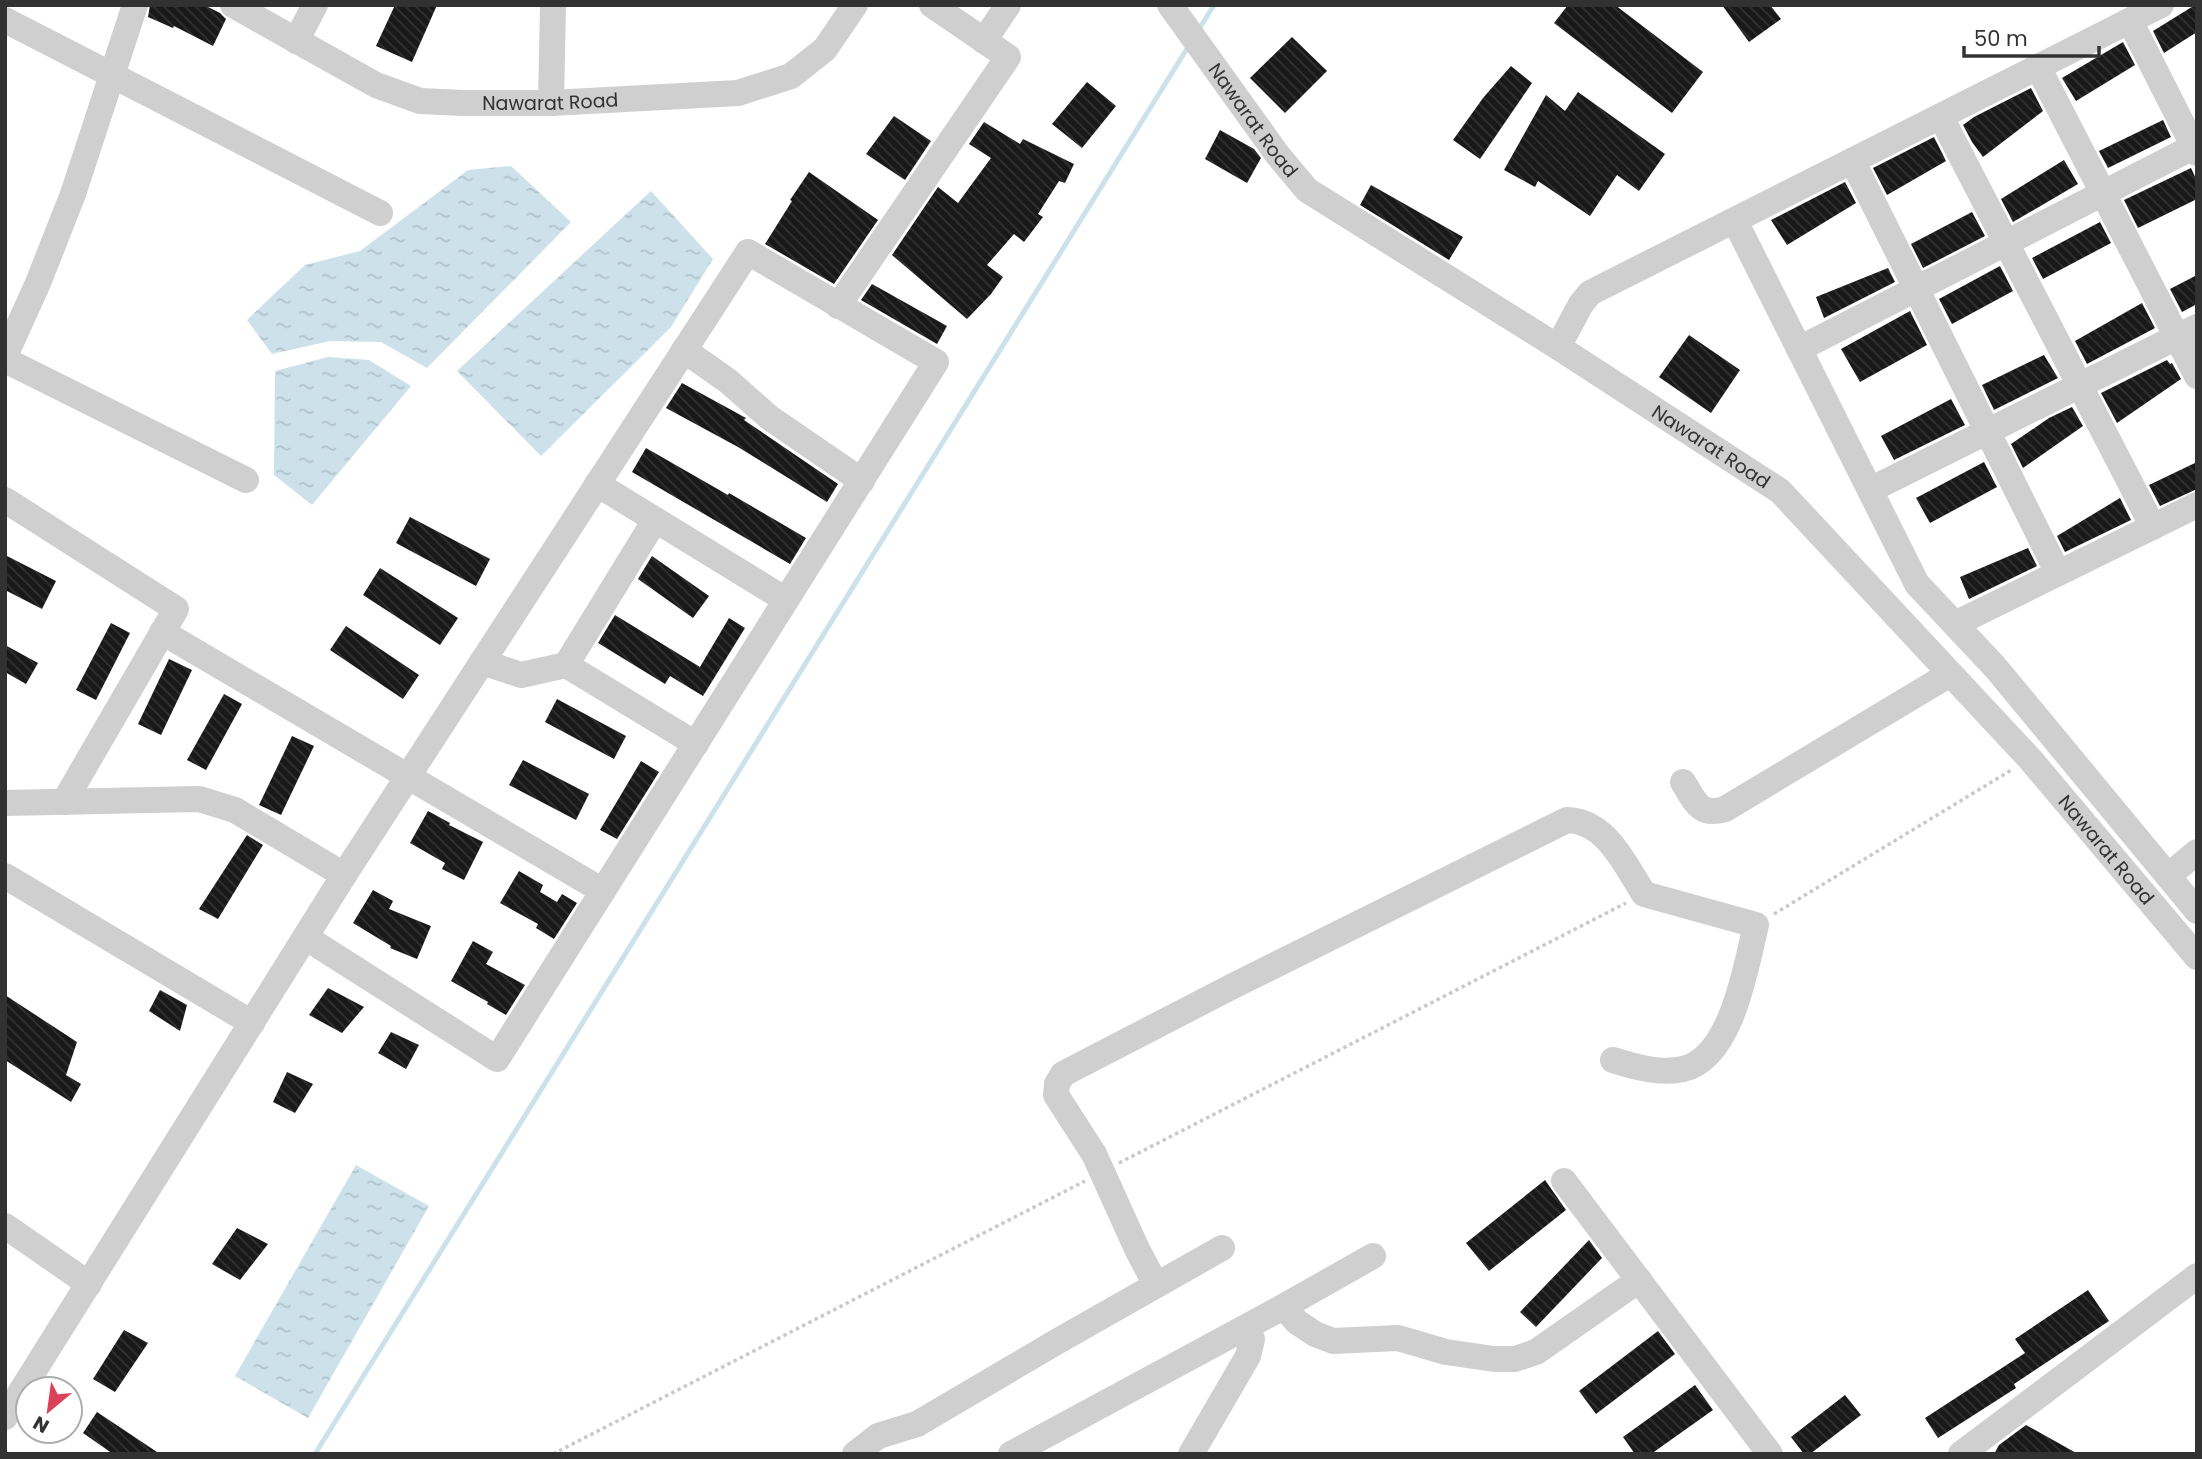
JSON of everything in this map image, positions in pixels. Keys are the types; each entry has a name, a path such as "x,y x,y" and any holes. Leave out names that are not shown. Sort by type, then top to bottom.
{"street":[{"path":"135,5 72,194 38,283 5,358 246,481"},
{"name":"Nawarat Road","path":"233,5 376,85 420,101 464,103 551,103 738,93 790,76 825,49 855,5"},
{"path":"296,41 316,5"},
{"path":"551,103 553,5"},
{"path":"838,306 1008,58 932,5"},
{"path":"984,41 1008,5"},
{"name":"Nawarat Road","path":"1170,5 1277,154 1307,190 1558,347 1780,491 2030,759 2197,957"},
{"path":"1558,347 1581,304 1590,293 2161,5"},
{"path":"5,20 380,213"},
{"path":"1799,349 2196,148 2130,21"},
{"path":"2038,67 2103,193 2187,332 2197,376"},
{"path":"1941,117 2153,527"},
{"path":"1853,162 2058,573"},
{"path":"1734,221 1917,584 2004,677 2197,911"},
{"path":"5,1417 89,1284 305,937 344,875 748,252 936,362 497,1059 305,937"},
{"path":"1870,490 2187,332"},
{"path":"684,351 728,381 770,418 862,481"},
{"path":"597,484 786,600"},
{"path":"5,500 176,609 64,802"},
{"path":"1955,624 2197,505"},
{"path":"566,665 655,520"},
{"path":"162,632 603,891"},
{"path":"482,662 521,675 566,665 696,744"},
{"path":"1683,782 1697,805 1705,811 1725,809 1950,674"},
{"path":"5,803 199,799 235,810 344,875"},
{"path":"1156,1285 1094,1154 1056,1095 1057,1084 1063,1074 1567,820 1580,820 1601,832 1644,894 1756,925 1730,1018 1716,1046 1701,1062 1684,1069 1661,1070 1636,1067 1613,1060"},
{"path":"2168,876 2197,852"},
{"path":"5,876 252,1023"},
{"path":"1564,1181 1770,1454"},
{"path":"5,1226 89,1284"},
{"path":"855,1454 878,1436 917,1424 1222,1248"},
{"path":"1011,1454 1373,1256"},
{"path":"1961,1454 2197,1276"},
{"path":"1284,1307 1297,1322 1314,1334 1333,1341 1398,1338 1446,1352 1494,1359 1515,1359 1535,1352 1639,1280"},
{"path":"1191,1454 1248,1356 1252,1339 1247,1327"}],"path":[{"path":"1756,925 2030,759"}],"water":[{"path":"511,166 571,222 427,368 381,342 330,341 272,354 247,320 305,265 360,251 468,170"},
{"path":"651,191 713,259 671,327 541,456 457,371"},
{"path":"328,357 369,360 411,386 312,505 274,475 275,371"},
{"path":"356,1165 429,1206 308,1418 235,1376"}],"building":[{"path":"150,5 204,5 226,19 213,46 174,26 173,28 148,17"},
{"path":"395,5 437,5 412,62 376,46"},
{"path":"1568,5 1615,5 1703,72 1672,113 1554,23"},
{"path":"1722,5 1770,5 1781,19 1749,42"},
{"path":"2195,5 2197,32 2164,53 2153,31"},
{"path":"1292,37 1327,71 1285,113 1250,78"},
{"path":"2123,42 2135,65 2076,101 2062,78"},
{"path":"1511,66 1532,83 1480,159 1453,140 1483,98"},
{"path":"1087,82 1116,106 1082,148 1052,124"},
{"path":"2031,88 2043,111 1983,157 1963,125"},
{"path":"1578,92 1665,154 1639,191 1617,175 1590,216 1538,181 1535,187 1504,170 1546,95 1565,111"},
{"path":"894,116 931,141 905,180 866,154"},
{"path":"2163,120 2171,137 2108,168 2099,151"},
{"path":"984,122 1020,144 1023,139 1074,164 1065,183 1059,181 1038,214 1043,217 1024,242 1014,234 987,265 1003,277 967,319 892,255 938,187 958,203 991,158 969,144"},
{"path":"1220,130 1254,149 1261,158 1247,183 1205,159"},
{"path":"1934,137 1946,161 1887,195 1873,168"},
{"path":"2064,160 2078,184 2013,222 2001,199"},
{"path":"2191,168 2197,181 2197,199 2138,228 2124,200"},
{"path":"809,172 878,220 834,284 765,244"},
{"path":"1845,182 1856,203 1787,245 1771,220"},
{"path":"1371,185 1463,237 1449,260 1360,205"},
{"path":"1972,212 1985,236 1923,268 1911,244"},
{"path":"2100,222 2111,243 2043,279 2032,258"},
{"path":"2000,266 2013,291 1952,324 1939,299"},
{"path":"1888,268 1895,282 1824,318 1816,297"},
{"path":"2197,275 2197,304 2182,312 2170,289"},
{"path":"872,284 947,326 937,344 861,300"},
{"path":"2142,303 2155,328 2087,364 2075,341"},
{"path":"1910,311 1927,345 1860,382 1841,349"},
{"path":"1689,335 1740,370 1711,413 1659,377"},
{"path":"2044,355 2058,378 1994,410 1982,385"},
{"path":"2167,360 2172,363 2181,379 2117,423 2101,393"},
{"path":"682,383 746,418 744,420 838,484 827,502 738,447 666,408"},
{"path":"1951,399 1965,425 1894,460 1881,436"},
{"path":"2072,407 2083,426 2023,468 2011,444 2049,418"},
{"path":"646,448 806,538 790,564 632,472"},
{"path":"1984,462 1997,487 1930,523 1916,498"},
{"path":"2197,462 2197,489 2160,506 2149,485"},
{"path":"2120,498 2131,520 2065,552 2057,536"},
{"path":"410,517 490,559 476,586 396,543"},
{"path":"2028,548 2037,566 1969,599 1960,577"},
{"path":"5,555 56,581 42,609 5,590"},
{"path":"652,556 709,596 693,618 638,579"},
{"path":"380,568 458,618 440,645 363,595"},
{"path":"615,615 700,667 729,618 745,628 703,696 670,676 665,684 598,643"},
{"path":"111,623 130,633 96,700 76,690"},
{"path":"346,626 419,675 403,699 330,650"},
{"path":"5,645 38,663 26,684 5,672"},
{"path":"169,659 192,670 161,735 138,724"},
{"path":"224,694 242,704 206,770 187,760"},
{"path":"557,699 626,736 614,759 545,722"},
{"path":"292,736 314,746 281,815 259,805"},
{"path":"523,760 589,794 576,820 509,785"},
{"path":"641,761 659,772 617,839 600,830"},
{"path":"428,811 483,842 464,880 442,869 445,863 410,843"},
{"path":"247,835 263,845 218,919 199,909"},
{"path":"519,871 543,885 540,892 557,902 562,894 577,903 554,939 536,928 538,924 500,903"},
{"path":"373,890 393,901 389,909 431,926 417,959 390,948 391,946 353,923"},
{"path":"473,941 493,952 486,964 525,985 506,1015 451,981"},
{"path":"328,988 364,1007 342,1033 309,1015"},
{"path":"160,990 187,1005 180,1031 149,1011"},
{"path":"5,995 77,1042 66,1075 81,1084 71,1102 5,1060"},
{"path":"391,1032 419,1045 406,1069 378,1053"},
{"path":"287,1072 313,1084 295,1113 273,1102"},
{"path":"1545,1180 1566,1210 1489,1271 1466,1243"},
{"path":"237,1228 268,1244 240,1280 212,1264"},
{"path":"1589,1240 1602,1258 1536,1327 1520,1312"},
{"path":"2088,1290 2109,1321 2014,1384 2016,1388 1938,1438 1925,1418 2025,1353 2015,1339"},
{"path":"124,1330 148,1343 115,1392 93,1379"},
{"path":"1658,1331 1675,1354 1596,1414 1579,1391"},
{"path":"1695,1385 1713,1410 1651,1454 1635,1454 1623,1437"},
{"path":"1845,1395 1861,1415 1810,1454 1804,1454 1791,1437"},
{"path":"97,1412 160,1454 113,1454 84,1432"},
{"path":"2026,1425 2078,1454 1994,1454 1999,1445"}],"waterway":[{"path":"1199,29 1214,5"},
{"path":"315,1454 1188,47"}]}
